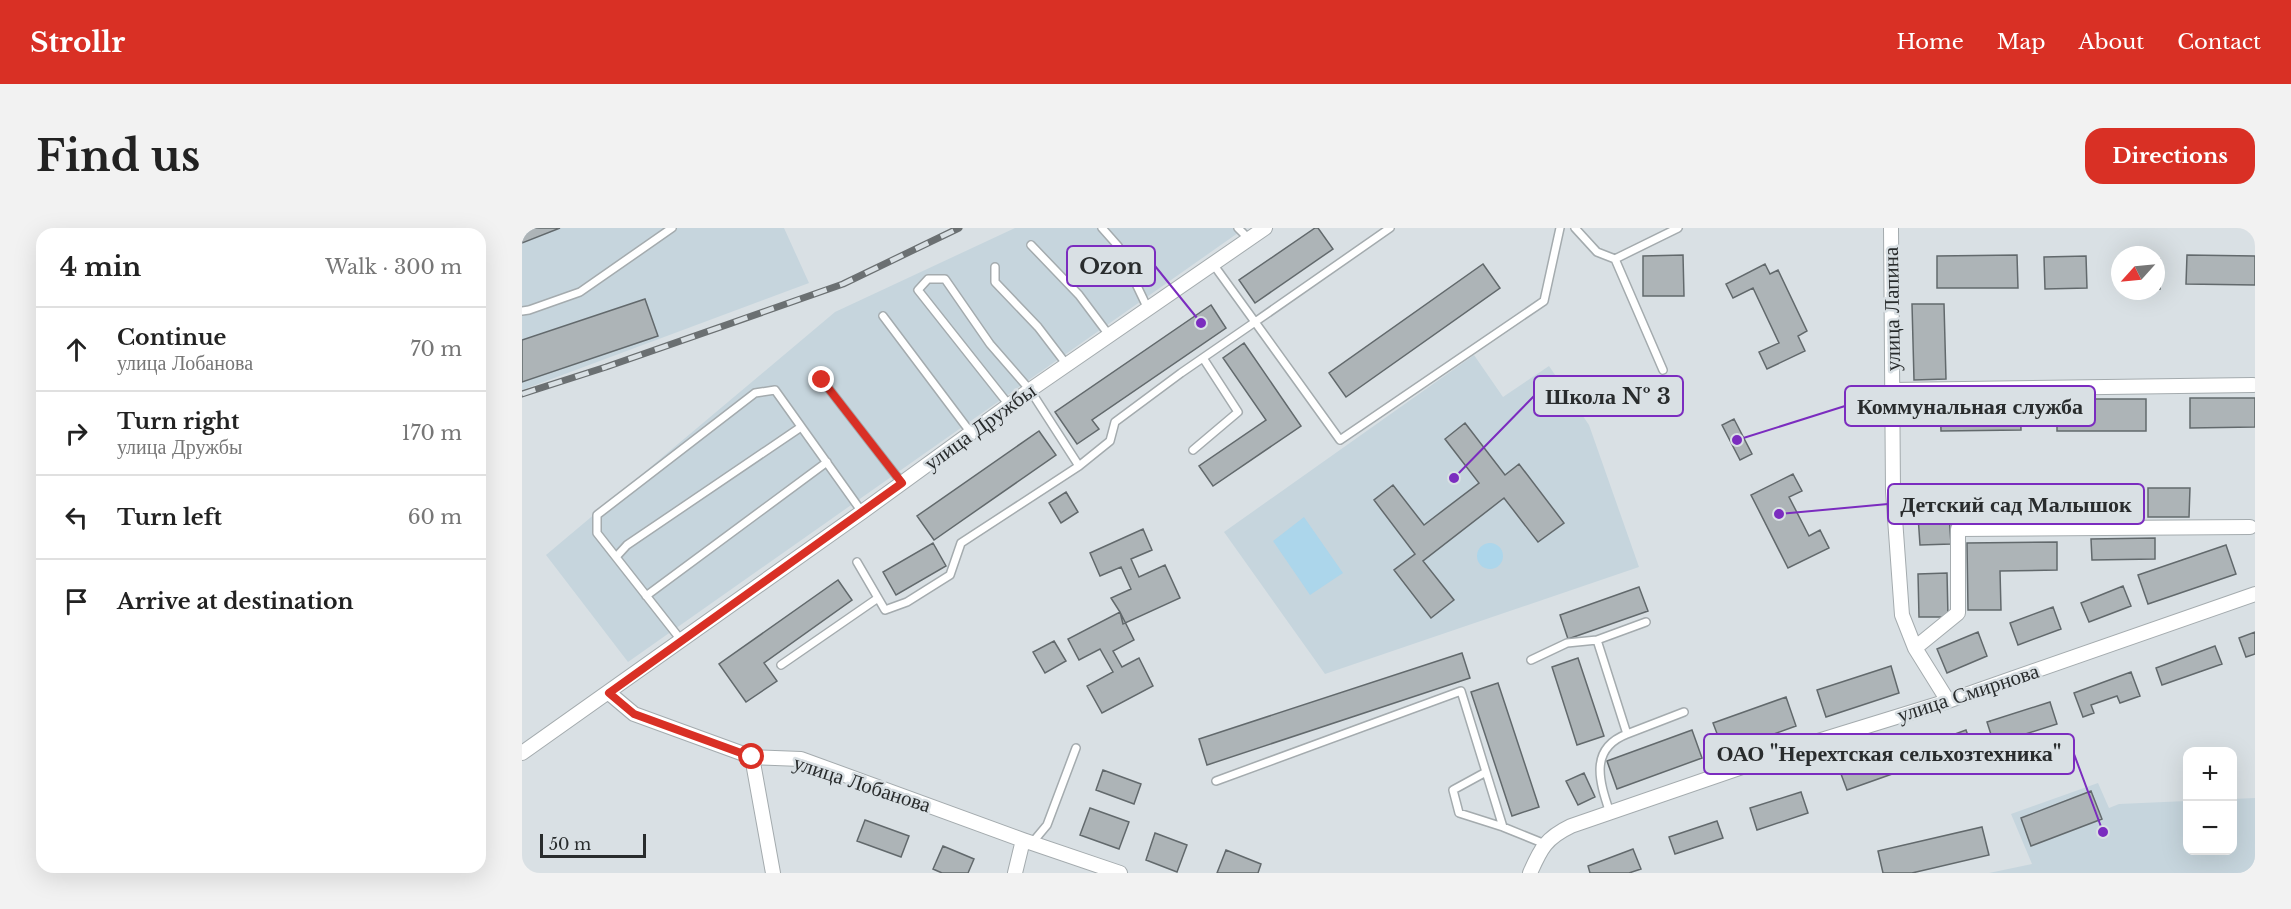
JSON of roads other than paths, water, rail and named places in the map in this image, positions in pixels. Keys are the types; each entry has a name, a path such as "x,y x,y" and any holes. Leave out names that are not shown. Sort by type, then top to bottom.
{"street":[{"name":"улица Дружбы","path":"522,753 1030,390 1265,228"},
{"name":"улица Лапина","path":"1891,228 1893,491 1902,615 1915,648 1948,701"},
{"path":"1893,390 2253,385"},
{"path":"1915,648 1958,613 1958,529 2250,527"},
{"name":"улица Смирнова","path":"1530,873 1545,844 1554,835 1571,826 1815,742 1948,701 2255,594"},
{"name":"улица Лобанова","path":"609,693 634,714 752,757 801,759 1120,873"},
{"path":"752,757 773,873"},
{"path":"1015,873 1028,842"}],"lane":[{"path":"522,311 580,292 672,228"},
{"path":"1102,228 1118,246 1148,309"},
{"path":"1238,228 1249,239"},
{"path":"857,562 885,610 907,602 950,575 961,543 1079,466 1110,441 1115,422 1390,228"},
{"path":"1213,264 1340,440 1544,301 1560,228"},
{"path":"1575,228 1598,252 1616,259 1663,370"},
{"path":"1616,259 1678,228"},
{"path":"1031,245 1079,295 1109,335"},
{"path":"995,267 995,282 1038,327 1067,365"},
{"path":"1009,405 918,290 928,279 945,279 990,344 1030,390 1079,466"},
{"path":"883,316 971,433"},
{"path":"1192,450 1238,412 1203,358"},
{"path":"822,380 902,483"},
{"path":"681,640 597,533 597,515 755,393 775,390 862,512"},
{"path":"616,557 627,545 801,427"},
{"path":"646,596 826,462"},
{"path":"781,665 878,598"},
{"path":"1531,660 1567,644 1597,640 1646,622"},
{"path":"1597,640 1627,734"},
{"path":"1216,781 1461,691 1503,827"},
{"path":"1610,813 1599,782 1602,756 1618,738 1684,712"},
{"path":"1028,842 1047,825 1076,748"},
{"path":"1486,772 1453,790 1460,813 1545,844"}],"railway":[{"path":"522,394 843,284 959,228"}],"place":[{"name":"Ozon","path":"1201,323"},
{"name":"Коммунальная служба","path":"1737,440"},
{"name":"Школа № 3","path":"1454,478"},
{"name":"Детский сад Малышок","path":"1779,514"},
{"name":"ОАО \"Нерехтская сельхозтехника\"","path":"2103,832"}]}
